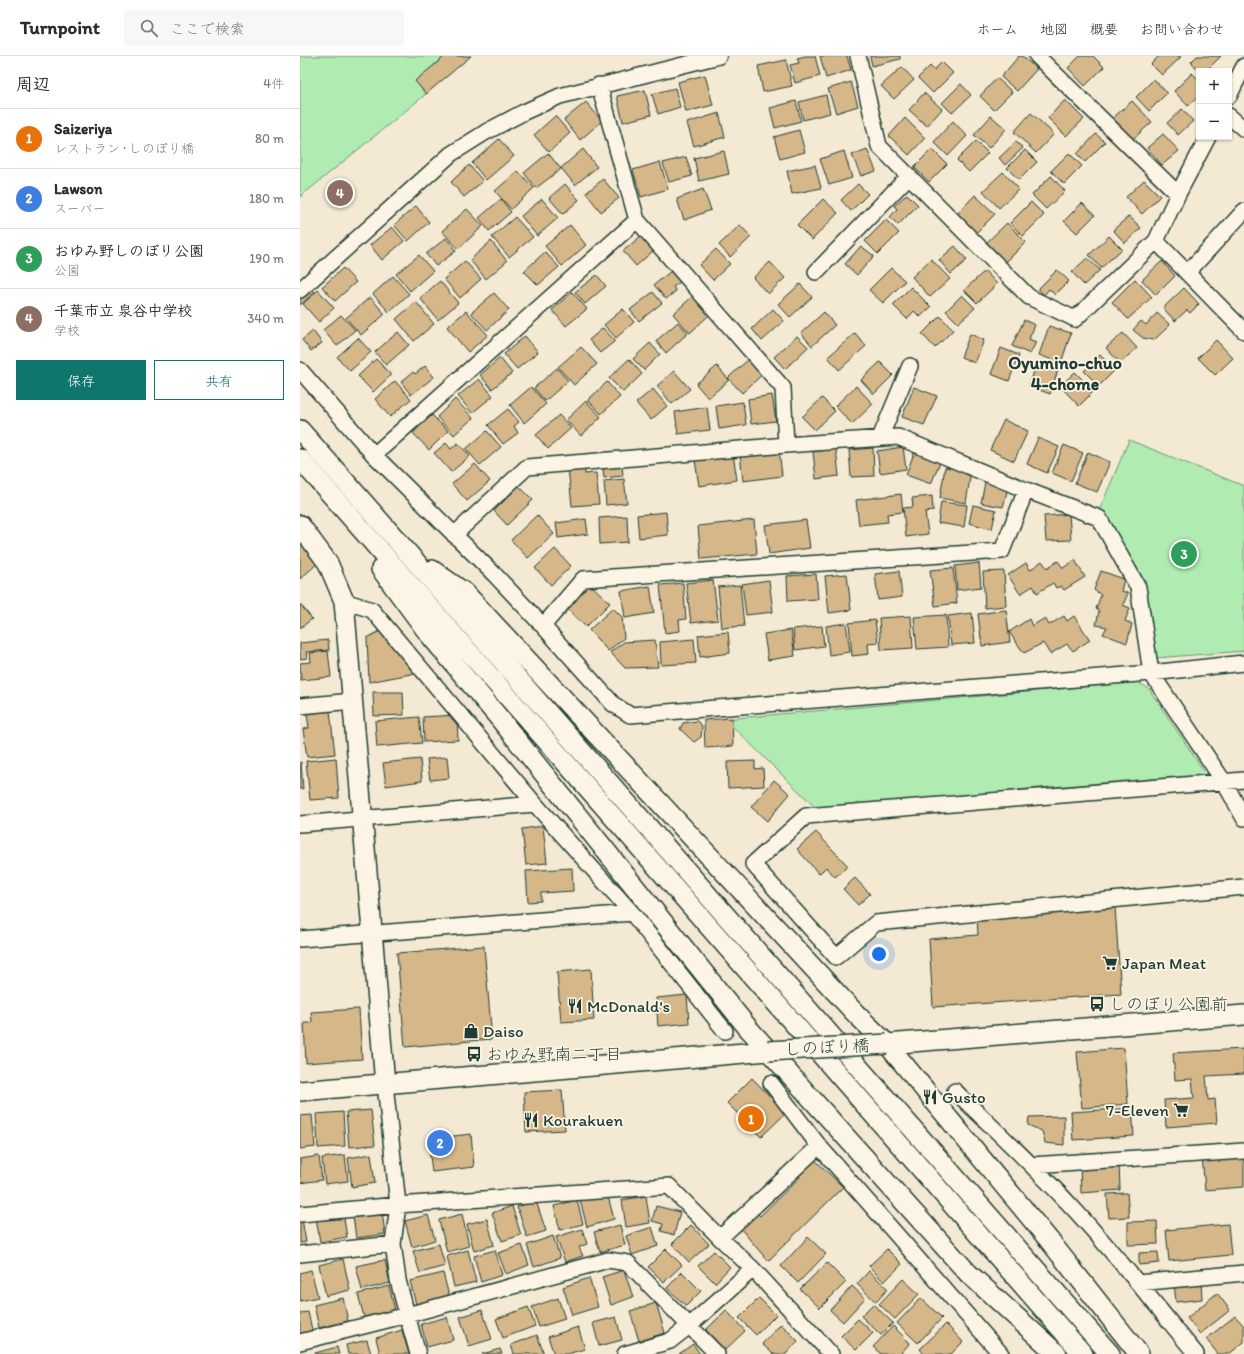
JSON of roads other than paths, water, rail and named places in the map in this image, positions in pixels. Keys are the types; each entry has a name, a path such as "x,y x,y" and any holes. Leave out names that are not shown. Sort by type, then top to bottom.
{"street":[{"path":"300,290 451,154 486,132 524,112 560,96 719,56"},
{"path":"858,56 879,146 1029,297 1075,319 1156,241 1178,194 1206,140"},
{"path":"1037,56 1178,194"},
{"path":"1232,90 1244,66"},
{"path":"599,85 637,220 783,388 786,445"},
{"path":"1232,119 1244,129"},
{"path":"816,272 909,176"},
{"path":"1187,272 1244,211"},
{"path":"374,455 637,220"},
{"path":"1156,241 1244,331"},
{"path":"880,438 910,366"},
{"path":"300,370 374,455 495,575 613,704 630,715 1151,673 1244,663"},
{"path":"300,430 1110,1354"},
{"path":"454,535 527,467 898,437 1026,490 1100,518 1138,587 1151,673 1224,782 1244,818"},
{"path":"300,459 1083,1354"},
{"path":"543,626 583,579 1002,551 1026,490"},
{"path":"342,507 351,528 429,634 500,719 748,1028 968,1273 1056,1354"},
{"path":"300,526 328,563 344,601 385,1084 398,1205 393,1244 398,1280 418,1354"},
{"path":"410,555 465,593 688,834 851,1008 887,1044 1049,1240 1139,1354"},
{"path":"344,601 372,610 535,804 632,913 725,1031"},
{"path":"300,706 353,701"},
{"path":"1244,780 806,816 753,864 836,957 876,922 1244,887"},
{"path":"300,824 535,804"},
{"path":"300,939 632,913"},
{"name":"しのぼり橋","path":"300,1091 768,1051 887,1044 1244,1015"},
{"path":"771,1084 819,1146 1001,1354"},
{"path":"955,1091 1032,1165 1071,1206 1138,1282 1196,1354"},
{"path":"720,1238 819,1146"},
{"path":"1032,1165 1244,1151"},
{"path":"300,1214 398,1205 669,1186 753,1269 831,1354"},
{"path":"300,1254 393,1244"},
{"path":"300,1342 407,1316 608,1260 628,1263 717,1354"},
{"path":"625,1354 670,1341 753,1269"},
{"path":"1138,1282 1244,1273"}],"place":[{"name":"千葉市立 泉谷中学校","path":"340,193"},
{"name":"おゆみ野しのぼり公園","path":"1184,554"},
{"name":"Japan Meat","path":"1110,963"},
{"name":"しのぼり公園前","path":"1097,1004"},
{"name":"McDonald's","path":"575,1006"},
{"name":"Daiso","path":"471,1031"},
{"name":"おゆみ野南二丁目","path":"474,1054"},
{"name":"Gusto","path":"930,1097"},
{"name":"7-Eleven","path":"1181,1110"},
{"name":"Saizeriya","path":"751,1119"},
{"name":"Kourakuen","path":"531,1120"},
{"name":"Lawson","path":"440,1143"}],"district":[{"name":"Oyumino-chuo 4-chome","path":"1065,373"}]}
